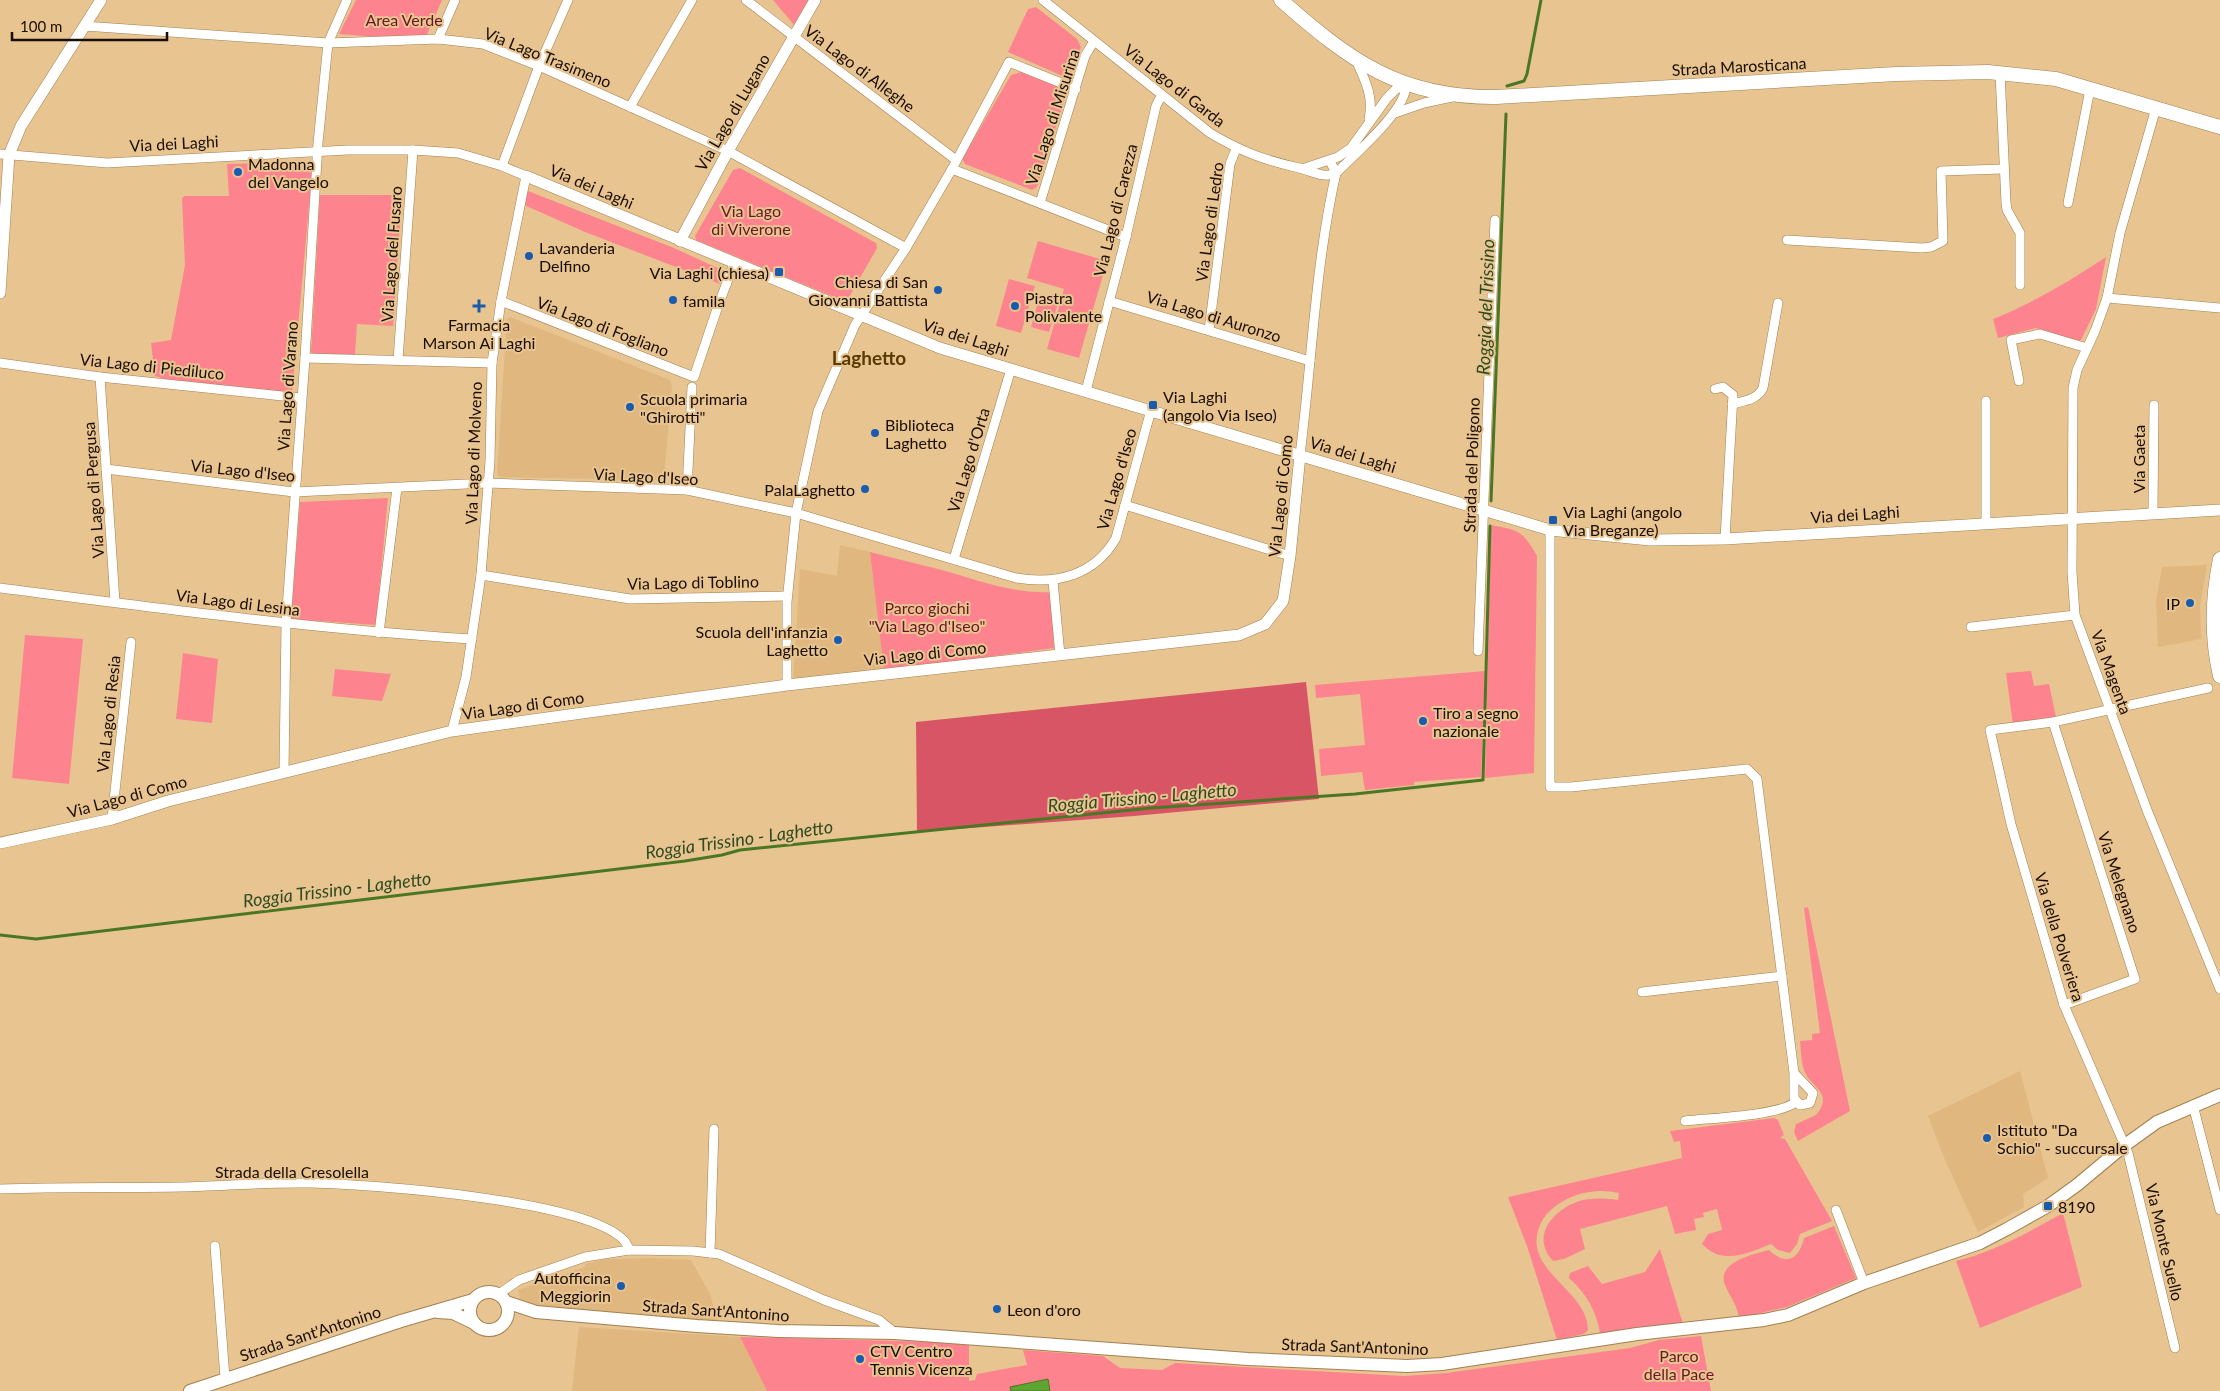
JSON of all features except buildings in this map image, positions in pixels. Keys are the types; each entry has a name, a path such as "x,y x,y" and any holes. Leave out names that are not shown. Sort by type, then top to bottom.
{"main road":[{"name":"Strada Marosticana","path":"1281,0 1316,30 1356,60 1382,75 1406,84 1456,96 1496,97 1896,74 2000,73 2056,79 2220,127"},
{"path":"2220,559 2215,582 2212,612 2215,653 2220,676"},
{"name":"Strada Sant'Antonino","path":"190,1391 225,1378 473,1300 488,1292 536,1312 769,1330 895,1333 1238,1358 1426,1366 1637,1334 1764,1320 1788,1315 1864,1282 1980,1243 2007,1229 2078,1185 2125,1144 2157,1122 2220,1095"},
{"path":"502,1298 508,1313 503,1324"},
{"path":"473,1300 470,1311 474,1323"},
{"name":"Strada Sant'Antonino","path":"434,1312 453,1313 485,1330 498,1328 520,1316 536,1312"}],"street":[{"path":"0,293 5,155 21,126 101,0"},
{"name":"Via Lago di Varano","path":"284,772 286,623 305,358 317,152 328,43 348,0"},
{"path":"438,39 455,0"},
{"path":"502,166 539,66 568,0"},
{"path":"630,107 692,0"},
{"name":"Via Lago di Alleghe","path":"746,0 954,164 1040,203 1126,237"},
{"name":"Via Lago di Lugano","path":"680,241 728,151 815,0"},
{"name":"Via Lago di Garda","path":"1042,0 1210,133 1236,149 1261,159 1331,176 1336,173"},
{"name":"Via Lago Trasimeno","path":"84,26 328,43 438,39 483,44 539,66 728,151 906,248"},
{"name":"Via Lago di Misurina","path":"1040,203 1085,56 1094,41"},
{"name":"Via Lago di Garda","path":"1356,60 1368,87 1372,105 1368,122"},
{"path":"787,685 787,596 796,513 818,411 860,316 906,248 1009,62 1076,89"},
{"path":"2000,73 2003,169 2007,210 2020,233 2020,285"},
{"path":"1330,161 1336,173 1395,113 1407,94 1406,84"},
{"name":"Via Lago di Garda","path":"1302,169 1338,158 1350,148 1368,122 1395,90 1406,84"},
{"path":"2068,203 2090,89"},
{"name":"Via Lago di Carezza","path":"1086,391 1126,237 1156,106 1162,96"},
{"path":"1395,113 1424,103 1456,96"},
{"name":"Via Magenta","path":"2156,108 2120,233 2107,298 2076,370 2073,388 2072,572 2075,615 2109,709 2220,989"},
{"name":"Via Lago di Ledro","path":"1209,330 1230,164 1236,149"},
{"name":"Via dei Laghi","path":"5,155 107,163 317,152 413,150 458,153 502,166 940,348 1550,530 1650,540 1725,539 2153,512 2220,510"},
{"name":"Via Lago del Fusaro","path":"398,360 413,150"},
{"path":"1787,240 1922,248 1939,244 1943,241 1940,171 2003,169"},
{"name":"Via Lago di Como","path":"0,844 112,819 168,801 452,731 787,685 1239,635 1265,624 1283,601 1290,556 1316,297 1336,173"},
{"name":"Via Lago di Molveno","path":"452,731 466,677 481,575 488,483 492,363 501,301 526,176"},
{"name":"Strada del Poligono","path":"1478,651 1495,220"},
{"name":"Via Lago di Fogliano","path":"501,301 694,378 734,264"},
{"path":"2107,298 2220,308"},
{"name":"Via Lago di Auronzo","path":"1109,301 1310,361"},
{"path":"1732,404 1753,398 1760,394 1763,388 1778,303"},
{"path":"2019,380 2011,340 2040,334 2087,348"},
{"path":"305,358 492,363"},
{"name":"Via Lago di Piediluco","path":"0,363 100,377 301,398"},
{"name":"Via Lago d'Orta","path":"954,559 1011,369"},
{"name":"Via Lago di Pergusa","path":"100,377 115,602"},
{"path":"687,490 692,387"},
{"path":"1716,389 1724,387 1733,395 1725,539"},
{"path":"1986,401 1986,522"},
{"name":"Via Gaeta","path":"2153,512 2154,405"},
{"name":"Via Lago d'Iseo","path":"106,469 294,492 488,483 687,490 796,513 1016,578 1053,581 1082,572 1107,553 1116,538 1151,410"},
{"path":"379,633 397,488"},
{"path":"1125,506 1290,556"},
{"path":"1550,530 1550,787 1571,787 1746,769 1757,779 1794,1073 1794,1098 1796,1102"},
{"name":"Via Lago di Toblino","path":"481,575 630,599 787,596"},
{"path":"1053,581 1060,654"},
{"name":"Via Lago di Lesina","path":"0,588 286,623 472,640"},
{"path":"1971,627 2075,615"},
{"name":"Via Lago di Resia","path":"112,819 131,642"},
{"path":"2053,722 2208,688"},
{"name":"Via della Polveriera","path":"2053,722 1990,730 2011,824 2064,1005 2125,1144"},
{"name":"Via Melegnano","path":"2053,722 2135,978 2064,1005"},
{"path":"1642,992 1782,976"},
{"path":"1794,1073 1813,1093 1810,1102 1806,1105 1796,1102"},
{"path":"1685,1121 1770,1111 1790,1106 1796,1102"},
{"path":"2193,1105 2220,1210"},
{"path":"710,1253 714,1130"},
{"name":"Via Monte Suello","path":"2125,1144 2175,1348"},
{"name":"Strada della Cresolella","path":"0,1189 309,1183 402,1188 468,1195 574,1216 613,1231 622,1237 629,1250"},
{"path":"1836,1210 1864,1282"},
{"name":"Strada Sant'Antonino","path":"215,1246 225,1378"},
{"name":"Strada Sant'Antonino","path":"502,1298 519,1280 585,1257 629,1250 651,1249 710,1253 720,1254 824,1300 879,1320 895,1333"}],"shaded area":[{"path":"510,317 670,380 672,386 664,476 659,480 500,477 497,474 507,319"},
{"name":"Scuola dell'infanzia Laghetto","path":"840,545 870,552 884,671 793,682 800,569 837,576"},
{"path":"2207,565 2200,607 2201,639 2158,647 2156,601 2162,567"},
{"path":"1306,682 1319,799 1134,816 917,832 916,722"},
{"name":"Istituto \"Da Schio\" - succursale","path":"2020,1071 2048,1178 2023,1194 2024,1207 1978,1232 1945,1160 1928,1116"},
{"path":"653,1258 691,1260 710,1294 718,1323 522,1306 518,1290 585,1267 585,1264 607,1259"},
{"path":"579,1327 740,1337 767,1391 572,1391"},
{"path":"1048,1379 1050,1391 1011,1391 1010,1387"}],"green space":[{"name":"Area Verde","path":"356,0 442,0 426,37 402,39 339,34"},
{"path":"773,0 809,0 794,25"},
{"path":"1036,7 1077,39 1081,47 1071,75 1067,78 1008,52 1028,9"},
{"path":"1021,72 1065,89 1067,92 1037,187 1032,190 965,164 962,159 1011,75"},
{"path":"313,162 292,392 185,385 155,376 151,343 171,340 185,265 182,198 185,196 229,196 227,164"},
{"name":"Via Lago di Viverone","path":"740,168 876,243 877,248 848,299 844,301 696,240 695,236 733,170"},
{"path":"528,191 674,248 724,271 720,284 585,232 524,205"},
{"path":"320,195 402,195 393,326 357,324 355,355 313,354 311,352"},
{"path":"1038,241 1107,261 1079,358 1047,349 1064,289 1027,278"},
{"path":"2106,257 2096,309 2081,340 2077,342 2036,328 1998,338 1993,319 2051,291"},
{"name":"Piastra Polivalente","path":"1009,279 1035,286 1021,333 996,326"},
{"path":"1040,295 1059,300 1049,332 1031,327"},
{"path":"388,498 376,625 291,619 300,502"},
{"path":"1491,525 1508,528 1519,533 1528,541 1537,556 1534,773 1485,778"},
{"name":"Parco giochi \"Via Lago d'Iseo\"","path":"870,552 1008,588 1022,591 1051,592 1054,648 884,671"},
{"path":"25,635 83,639 69,784 12,778"},
{"path":"183,653 218,659 212,723 176,719"},
{"path":"335,669 391,674 382,701 332,696"},
{"name":"Tiro a segno nazionale","path":"1485,671 1481,777 1414,782 1414,785 1365,790 1362,772 1321,776 1319,749 1365,745 1360,694 1316,698 1315,685"},
{"path":"2031,671 2034,686 2049,684 2056,717 2013,725 2006,673"},
{"path":"1808,907 1850,1111 1798,1141 1794,1132 1796,1124 1816,1115 1823,1101 1822,1095 1804,1070 1800,1041 1812,1040 1812,1034 1820,1033 1804,908"},
{"path":"1774,1118 1778,1120 1784,1135 1780,1138 1785,1139 1832,1221 1800,1234 1797,1244 1790,1253 1778,1250 1771,1244 1745,1254 1727,1256 1718,1255 1702,1244 1708,1234 1722,1230 1717,1209 1703,1213 1704,1217 1694,1219 1696,1230 1675,1234 1667,1206 1580,1229 1585,1249 1564,1259 1553,1261 1546,1251 1544,1242 1548,1224 1555,1216 1563,1209 1583,1200 1600,1198 1618,1200 1619,1193 1595,1191 1571,1197 1557,1205 1544,1218 1540,1224 1537,1243 1540,1256 1547,1269 1578,1303 1585,1316 1588,1330 1584,1334 1557,1340 1527,1246 1508,1197 1682,1158 1680,1141 1674,1142 1670,1131"},
{"path":"2063,1213 2082,1287 1980,1328 1956,1261 1998,1247"},
{"path":"1834,1226 1856,1278 1787,1307 1739,1318 1725,1285 1724,1277 1726,1270 1731,1265 1738,1260 1769,1250 1781,1258 1791,1258 1799,1251 1804,1238"},
{"path":"1660,1249 1683,1324 1600,1333 1593,1309 1585,1296 1569,1278 1570,1273 1588,1266 1602,1284 1645,1272"},
{"name":"Parco della Pace","path":"1701,1336 1711,1391 767,1391 740,1337 938,1342 969,1345 969,1381 975,1380 977,1374 1027,1365 1023,1350 1103,1356 1120,1368 1162,1370 1175,1363 1404,1376 1446,1373 1630,1348 1659,1340"}],"waterway":[{"name":"Roggia del Trissino","path":"1507,86 1524,81 1527,74 1541,0"},
{"name":"Roggia del Trissino","path":"1491,501 1506,114"},
{"name":"Roggia Trissino - Laghetto","path":"0,935 36,939 685,861 740,850 1151,808 1355,794 1483,780 1490,526"}],"place":[{"name":"Madonna del Vangelo","path":"238,172"},
{"name":"Lavanderia Delfino","path":"529,256"},
{"name":"Via Laghi (chiesa)","path":"779,272"},
{"name":"Chiesa di San Giovanni Battista","path":"938,290"},
{"name":"famila","path":"673,300"},
{"name":"Farmacia Marson Ai Laghi","path":"479,306"},
{"name":"Piastra Polivalente","path":"1015,306"},
{"name":"Via Laghi (angolo Via Iseo)","path":"1153,405"},
{"name":"Scuola primaria \"Ghirotti\"","path":"630,407"},
{"name":"Biblioteca Laghetto","path":"875,433"},
{"name":"PalaLaghetto","path":"865,489"},
{"name":"Via Laghi (angolo Via Breganze)","path":"1553,520"},
{"name":"IP","path":"2190,603"},
{"name":"Scuola dell'infanzia Laghetto","path":"838,640"},
{"name":"Tiro a segno nazionale","path":"1423,721"},
{"name":"Istituto \"Da Schio\" - succursale","path":"1987,1138"},
{"name":"8190","path":"2048,1206"},
{"name":"Autofficina Meggiorin","path":"621,1286"},
{"name":"Leon d'oro","path":"997,1309"},
{"name":"CTV Centro Tennis Vicenza","path":"860,1359"}],"district":[{"name":"Laghetto","path":"869,357"}]}
